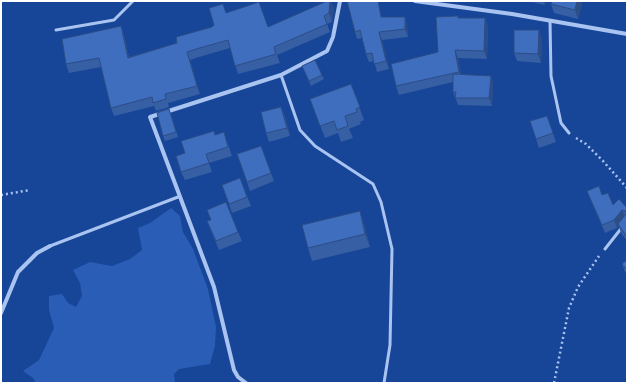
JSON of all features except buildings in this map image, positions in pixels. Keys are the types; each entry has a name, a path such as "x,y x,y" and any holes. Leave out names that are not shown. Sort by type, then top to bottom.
{"street":[{"path":"246,383 238,377 234,370 214,287 178,197 150,117 246,88 281,75 327,51 333,37 340,1"},
{"path":"415,1 627,34"},
{"path":"1,313 18,272 36,253 50,246"}],"lane":[{"path":"56,30 114,20 133,1"},
{"path":"550,21 551,76 561,123 569,133"},
{"path":"281,75 300,130 315,146 373,184 382,202 392,249 390,345 384,383"},
{"path":"50,246 178,197"},
{"path":"605,249 627,221"}],"path":[{"path":"569,133 586,144 627,188"},
{"path":"1,195 30,190"},
{"path":"554,383 569,308 578,287 605,249"}],"shaded area":[{"path":"171,208 180,216 183,232 193,249 208,289 216,327 215,346 210,364 179,369 174,374 175,383 36,383 33,378 23,371 39,360 54,328 49,310 49,296 62,294 68,303 76,307 82,296 80,283 73,270 90,262 112,266 130,259 142,250 138,228 150,223"}]}
